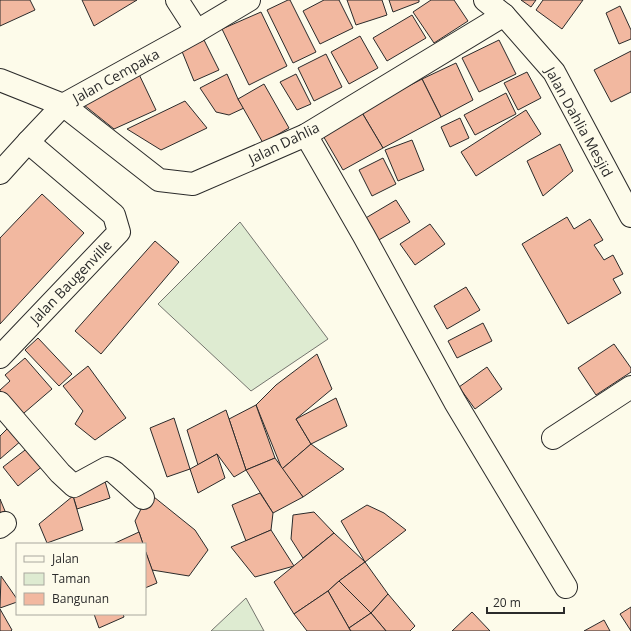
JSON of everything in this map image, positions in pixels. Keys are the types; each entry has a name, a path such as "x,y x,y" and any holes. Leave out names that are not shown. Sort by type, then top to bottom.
{"street":[{"path":"177,0 197,30"},
{"name":"Jalan Cempaka","path":"0,173 64,105 249,0"},
{"name":"Jalan Dahlia Mesjid","path":"485,0 504,15 554,72 631,216"},
{"name":"Jalan Dahlia","path":"0,80 64,105 159,180 193,184 306,135 504,15"},
{"path":"306,135 364,236 455,402 566,587"},
{"name":"Jalan Baugenville","path":"0,357 119,232 114,215 28,142"},
{"path":"553,438 631,387"},
{"path":"0,403 60,473 74,486 107,468 114,472 143,498"}],"green space":[{"path":"240,222 328,339 251,391 158,304"},
{"path":"246,598 264,631 211,631"}],"building":[{"path":"0,0 30,0 35,10 0,26"},
{"path":"82,0 137,0 94,26"},
{"path":"290,0 316,52 293,63 267,10"},
{"path":"324,0 339,0 353,28 320,44 303,11"},
{"path":"347,0 382,0 387,15 356,25"},
{"path":"389,0 419,0 419,2 393,12"},
{"path":"431,0 454,0 468,21 434,43 413,12"},
{"path":"521,0 536,0 531,7"},
{"path":"543,0 583,0 562,29 536,10"},
{"path":"620,6 631,30 631,39 619,44 606,13"},
{"path":"261,12 287,66 249,85 222,29"},
{"path":"412,15 426,38 387,61 373,38"},
{"path":"200,32 219,70 194,81 179,44"},
{"path":"360,36 378,68 349,84 331,52"},
{"path":"499,40 516,74 479,92 462,58"},
{"path":"631,51 631,92 611,102 594,70"},
{"path":"326,54 342,87 314,101 298,68"},
{"path":"456,63 473,100 441,117 422,79"},
{"path":"136,68 156,110 114,129 79,101"},
{"path":"527,72 541,98 518,110 504,83"},
{"path":"227,74 238,99 244,108 229,115 216,112 200,88"},
{"path":"296,74 311,104 297,110 280,82"},
{"path":"422,79 441,117 383,148 361,111"},
{"path":"264,84 289,128 263,143 238,99"},
{"path":"506,93 516,114 475,135 464,115"},
{"path":"185,101 207,128 161,150 127,129"},
{"path":"526,110 541,134 476,176 461,152"},
{"path":"361,111 383,148 343,170 322,134"},
{"path":"460,118 469,138 450,147 441,127"},
{"path":"412,140 424,170 398,181 385,150"},
{"path":"560,144 573,171 543,196 527,161"},
{"path":"383,158 396,184 372,196 359,170"},
{"path":"42,194 84,233 0,324 0,238"},
{"path":"396,200 410,222 377,241 364,219"},
{"path":"567,217 574,229 590,219 603,240 594,245 604,260 613,255 623,274 613,279 621,293 568,324 522,244"},
{"path":"430,224 445,244 415,265 400,244"},
{"path":"155,241 179,262 101,354 75,331"},
{"path":"466,287 480,310 447,329 434,306"},
{"path":"483,323 492,341 457,358 448,341"},
{"path":"38,338 72,374 59,386 25,350"},
{"path":"614,344 631,368 631,372 596,395 578,368"},
{"path":"317,354 332,389 296,419 311,444 282,469 256,405 276,385"},
{"path":"25,358 52,389 17,419 0,399 0,390 10,381 5,375"},
{"path":"88,366 126,418 95,440 75,424 83,411 63,386"},
{"path":"487,367 502,389 475,409 459,387"},
{"path":"336,398 347,426 311,444 296,419"},
{"path":"256,405 275,458 246,470 229,419"},
{"path":"226,410 246,470 234,477 217,454 198,465 187,430"},
{"path":"174,418 190,469 167,477 150,428"},
{"path":"10,426 22,440 0,459 0,436"},
{"path":"311,444 344,469 303,497 282,469"},
{"path":"29,447 44,465 18,486 3,467"},
{"path":"217,454 225,478 198,493 190,469"},
{"path":"275,458 303,497 273,513 246,470"},
{"path":"104,478 110,498 77,509 73,496"},
{"path":"149,493 195,530 208,550 189,576 152,570 146,553 146,543 143,543 135,521"},
{"path":"260,493 273,513 271,530 246,541 232,505"},
{"path":"73,496 83,530 47,543 39,524"},
{"path":"0,499 5,511 0,513"},
{"path":"367,505 384,513 406,530 365,562 341,521"},
{"path":"314,512 334,533 303,558 291,539 293,515"},
{"path":"271,530 294,566 255,577 231,547"},
{"path":"139,532 143,543 115,543"},
{"path":"334,533 365,562 328,591 294,614 274,582"},
{"path":"146,553 157,583 146,588"},
{"path":"365,562 388,594 371,613 339,581"},
{"path":"1,576 16,598 16,602 0,608"},
{"path":"339,581 371,613 349,628 328,591"},
{"path":"328,591 351,631 307,631 294,614"},
{"path":"388,594 415,626 410,631 386,631 371,613"},
{"path":"631,607 631,631 620,614"},
{"path":"0,609 12,630 11,631 0,631"},
{"path":"472,612 490,631 452,631"},
{"path":"371,613 386,631 351,631 349,628"},
{"path":"94,615 123,615 124,617 99,628"},
{"path":"604,620 610,631 584,631"}]}
